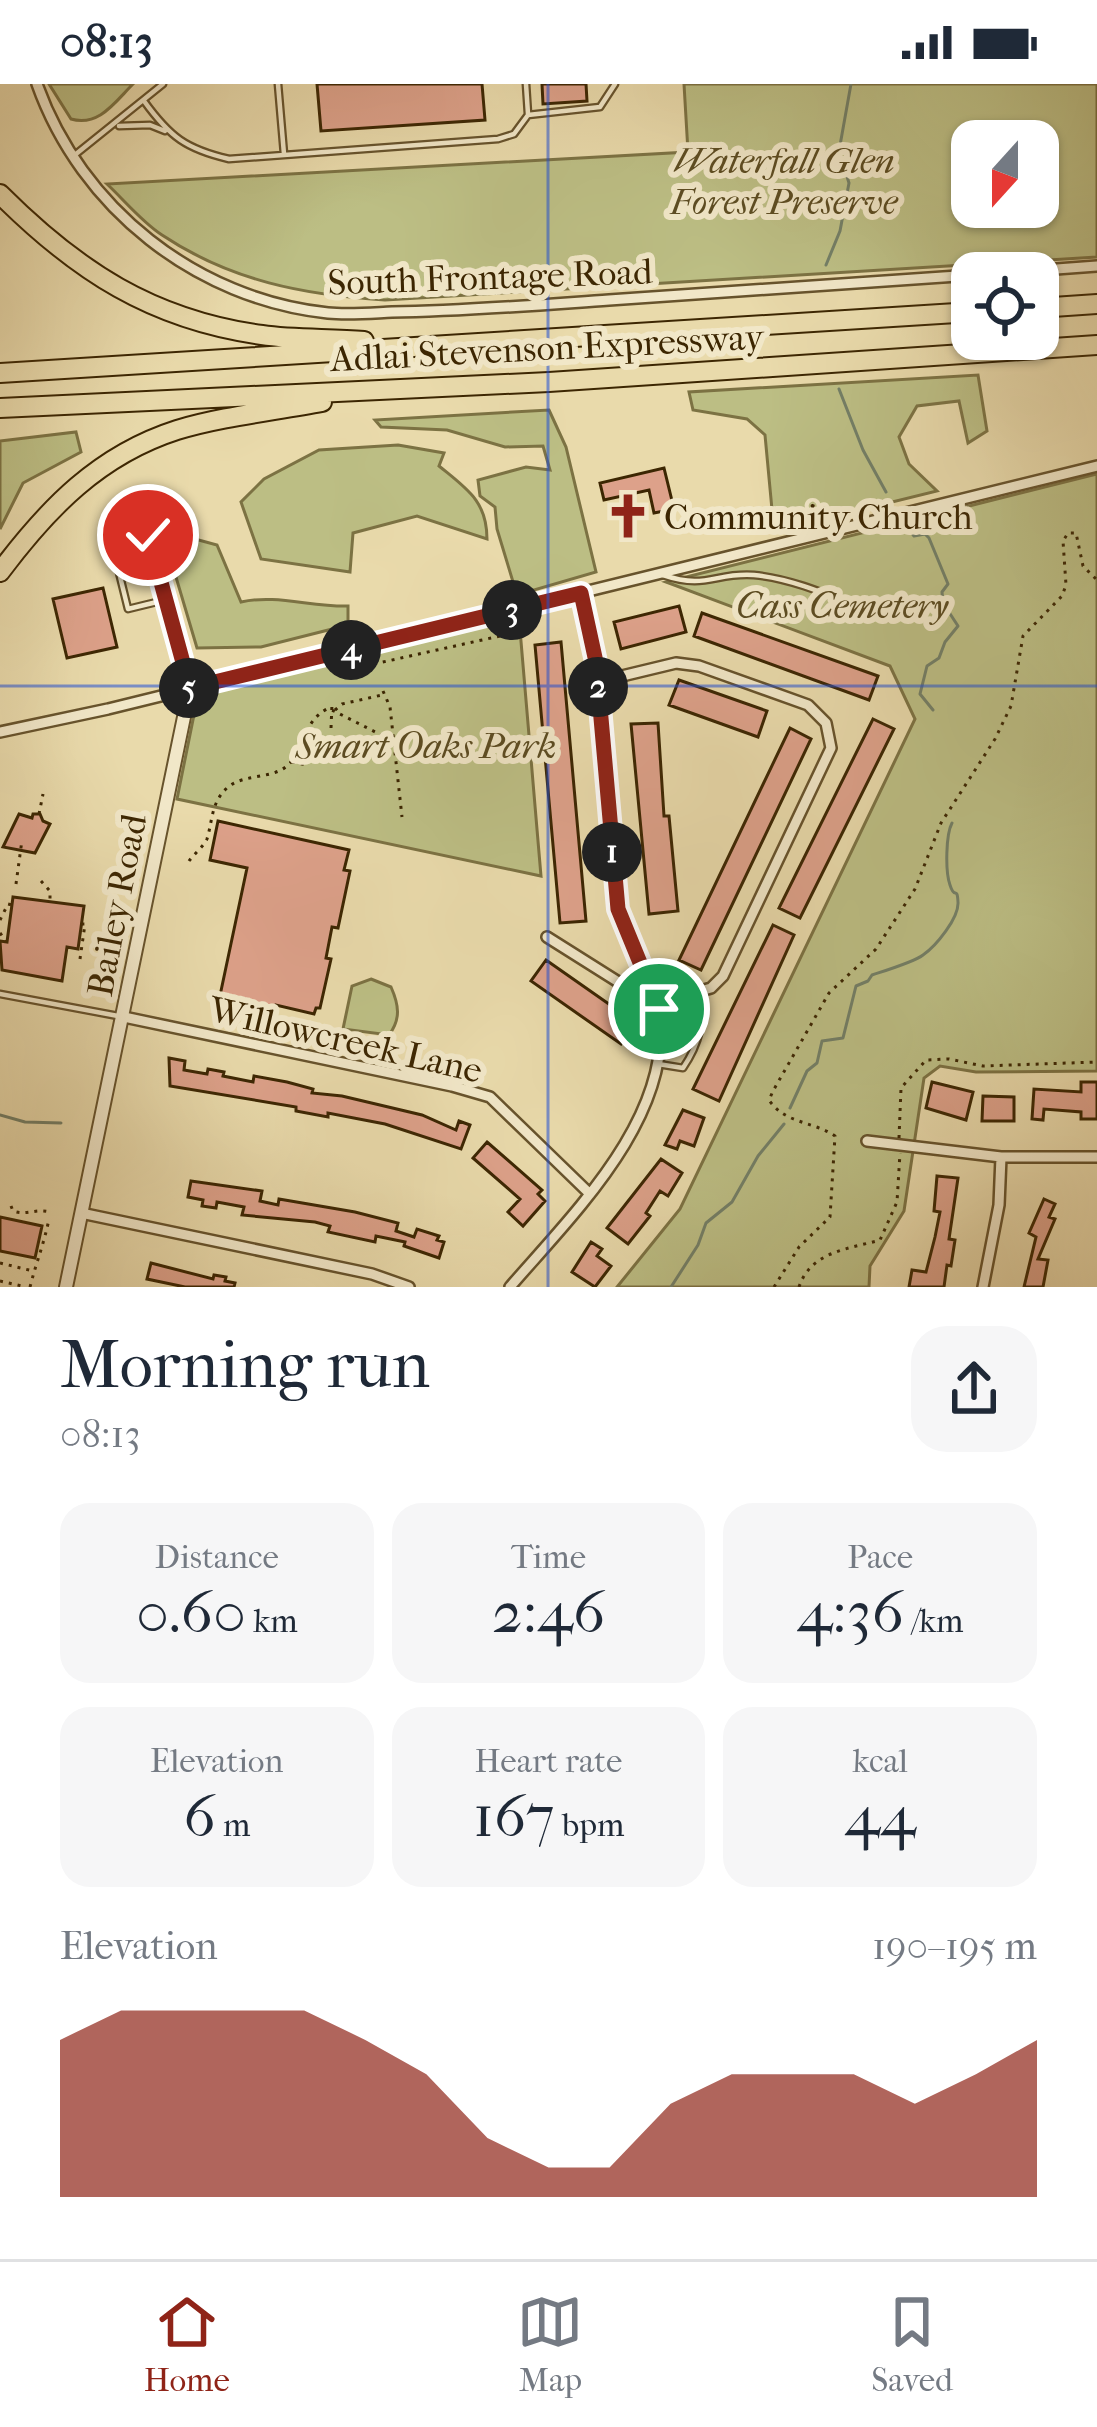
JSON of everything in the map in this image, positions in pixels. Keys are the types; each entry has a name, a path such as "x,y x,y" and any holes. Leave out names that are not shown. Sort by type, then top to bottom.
{"highway":[{"path":"0,194 52,245 96,277 194,321 268,336 434,346"},
{"path":"1059,307 1097,304"},
{"name":"Adlai Stevenson Expressway","path":"0,373 951,313"},
{"name":"Adlai Stevenson Expressway","path":"0,408 380,390 1097,345"},
{"path":"0,572 46,513 120,454 180,429 380,390"}],"street":[{"name":"South Frontage Road","path":"37,84 71,157 119,215 150,242 192,268 289,306 331,314 431,312 951,276"},
{"path":"1059,269 1097,266"},
{"path":"0,732 1097,466"},
{"name":"Bailey Road","path":"66,1287 190,688 148,535"},
{"path":"510,1287 590,1194 632,1129 656,1064 661,1029 658,1003 618,909 594,645 581,593"},
{"path":"547,937 658,1003 702,991 723,976 827,760 830,735 820,712 699,666 676,663 597,682"},
{"name":"Willowcreek Lane","path":"124,1017 490,1097 590,1194"},
{"path":"867,1141 1001,1157 1097,1157"},
{"path":"983,1287 999,1205 1001,1157"},
{"path":"81,1214 372,1274 409,1287"}],"lane":[{"path":"71,157 163,84"},
{"path":"278,84 284,154"},
{"path":"113,128 134,124 165,131 199,152 230,159 498,139 514,134 528,115 526,84"},
{"path":"528,115 600,107 615,84"},
{"path":"144,101 165,131"},
{"path":"114,552 128,609 165,599"},
{"path":"661,574 695,584 741,575 766,577 888,618"},
{"path":"656,1064 677,1069 688,1061 704,1024 702,991"},
{"path":"0,994 124,1017"}],"path":[{"path":"774,1287 799,1247 830,1217 837,1149 835,1136 825,1129 778,1113 769,1100 772,1091 829,993 876,949 915,889 941,823 995,739 1011,706 1023,636 1063,596 1063,541 1068,533 1076,533 1083,566 1097,580"},
{"path":"374,664 526,630 547,601"},
{"path":"334,711 342,704 384,693 402,817"},
{"path":"332,704 332,728"},
{"path":"189,861 206,841 211,812 226,789 291,762 316,714 334,711 393,741"},
{"path":"291,762 307,765"},
{"path":"38,814 43,794"},
{"path":"16,884 22,840"},
{"path":"41,880 50,891 50,902"},
{"path":"0,920 8,904 12,905"},
{"path":"80,958 85,924 81,924"},
{"path":"0,933 7,942"},
{"path":"11,1206 24,1214 38,1208 50,1212"},
{"path":"0,1281 25,1287 42,1256 49,1219"},
{"path":"0,1263 34,1271"}],"green space":[{"path":"49,84 133,84 106,111 81,121 71,119"},
{"name":"Waterfall Glen Forest Preserve","path":"684,84 1097,84 1097,257 1059,259 1059,252 951,252 951,266 385,300 297,289 215,264 155,230 107,184 688,152"},
{"path":"978,375 987,431 968,443 959,401 917,406 899,437 909,464 937,491 774,531 765,435 747,419 693,410 689,392"},
{"path":"549,410 566,447 596,572 517,595 495,507 480,496 478,480 526,467 550,470 543,446 505,447 447,430 381,427 375,420"},
{"path":"76,432 81,452 23,483 0,529 0,441"},
{"path":"398,445 444,453 439,466 479,505 487,539 417,516 353,533 350,572 261,559 241,502 264,479 319,450"},
{"name":"Cass Cemetery","path":"1097,474 1097,1071 976,1072 940,1066 924,1078 904,1211 870,1266 869,1287 617,1287 680,1209 915,719 890,666 666,582"},
{"path":"162,530 217,545 241,602 267,599 348,606 348,625 261,647 197,648"},
{"name":"Smart Oaks Park","path":"519,618 541,876 177,799 198,695"},
{"path":"371,979 391,987 396,1000 397,1018 389,1035 343,1029 352,986"}],"building":[{"path":"317,84 482,84 485,120 321,131"},
{"path":"542,84 586,84 587,101 543,104"},
{"path":"664,468 674,509 654,513 649,490 604,500 600,483"},
{"path":"103,588 117,647 67,658 53,599"},
{"path":"679,606 686,632 621,649 614,622"},
{"path":"702,613 878,676 869,700 694,636"},
{"path":"561,642 586,921 560,923 535,645"},
{"path":"679,680 767,711 758,737 669,705"},
{"path":"873,719 894,729 800,918 779,908"},
{"path":"658,723 664,816 669,816 678,911 649,914 631,724"},
{"path":"790,728 811,739 701,970 679,960"},
{"path":"19,814 32,818 40,814 50,824 35,853 3,847"},
{"path":"218,821 349,850 344,870 350,871 338,928 332,927 326,958 331,959 320,1008 314,1014 276,1005 274,1017 218,1005 247,868 210,860"},
{"path":"13,897 84,906 78,949 67,947 62,981 2,970 0,941 7,942"},
{"path":"773,925 794,935 719,1101 693,1089"},
{"path":"546,960 636,1023 621,1044 531,981"},
{"path":"169,1058 185,1061 184,1070 207,1074 208,1069 253,1082 254,1076 287,1082 313,1089 312,1093 422,1115 456,1130 459,1121 470,1125 461,1149 385,1124 170,1086"},
{"path":"932,1082 973,1092 966,1120 926,1108"},
{"path":"1081,1082 1097,1082 1097,1119 1081,1119 1081,1112 1044,1109 1043,1120 1032,1119 1034,1089 1081,1092"},
{"path":"983,1096 1014,1097 1014,1121 982,1121"},
{"path":"683,1110 704,1118 694,1146 680,1141 677,1149 665,1145"},
{"path":"487,1142 542,1190 538,1194 545,1201 523,1226 508,1212 520,1199 473,1158"},
{"path":"661,1159 682,1173 668,1196 660,1191 646,1213 650,1216 628,1244 607,1228"},
{"path":"937,1176 958,1178 949,1239 955,1240 951,1266 947,1265 944,1287 909,1287 912,1270 926,1272 935,1237 940,1212 934,1211"},
{"path":"191,1181 262,1191 260,1201 278,1205 279,1199 355,1212 398,1223 396,1231 414,1237 417,1229 444,1242 439,1258 404,1246 405,1242 376,1236 375,1242 328,1232 330,1226 315,1222 242,1215 244,1207 217,1202 216,1208 202,1206 203,1200 188,1197"},
{"path":"1044,1199 1055,1204 1049,1217 1055,1219 1038,1259 1048,1260 1043,1287 1024,1287 1036,1237 1029,1233"},
{"path":"0,1217 42,1226 35,1258 0,1251"},
{"path":"591,1242 602,1249 597,1256 611,1266 595,1287 572,1272"},
{"path":"151,1263 213,1279 214,1275 226,1277 234,1287 185,1287 147,1279"}],"waterway":[{"path":"826,265 840,231 849,183 839,151 851,84"},
{"path":"839,389 886,492"},
{"path":"911,532 929,538 948,584 942,592 943,603 958,626 939,658 927,666 920,694 933,710"},
{"path":"790,1108 807,1071 817,1063 822,1041 843,1038 856,986 923,955 951,923 958,902 947,871 952,823"},
{"path":"0,1115 25,1122 61,1123"},
{"path":"671,1287 706,1223 732,1202 758,1156 784,1124"}],"place":[{"name":"Community Church","path":"628,516"}],"route":[{"path":"148,535 190,688 581,593 596,662 618,909 659,1009"}]}
